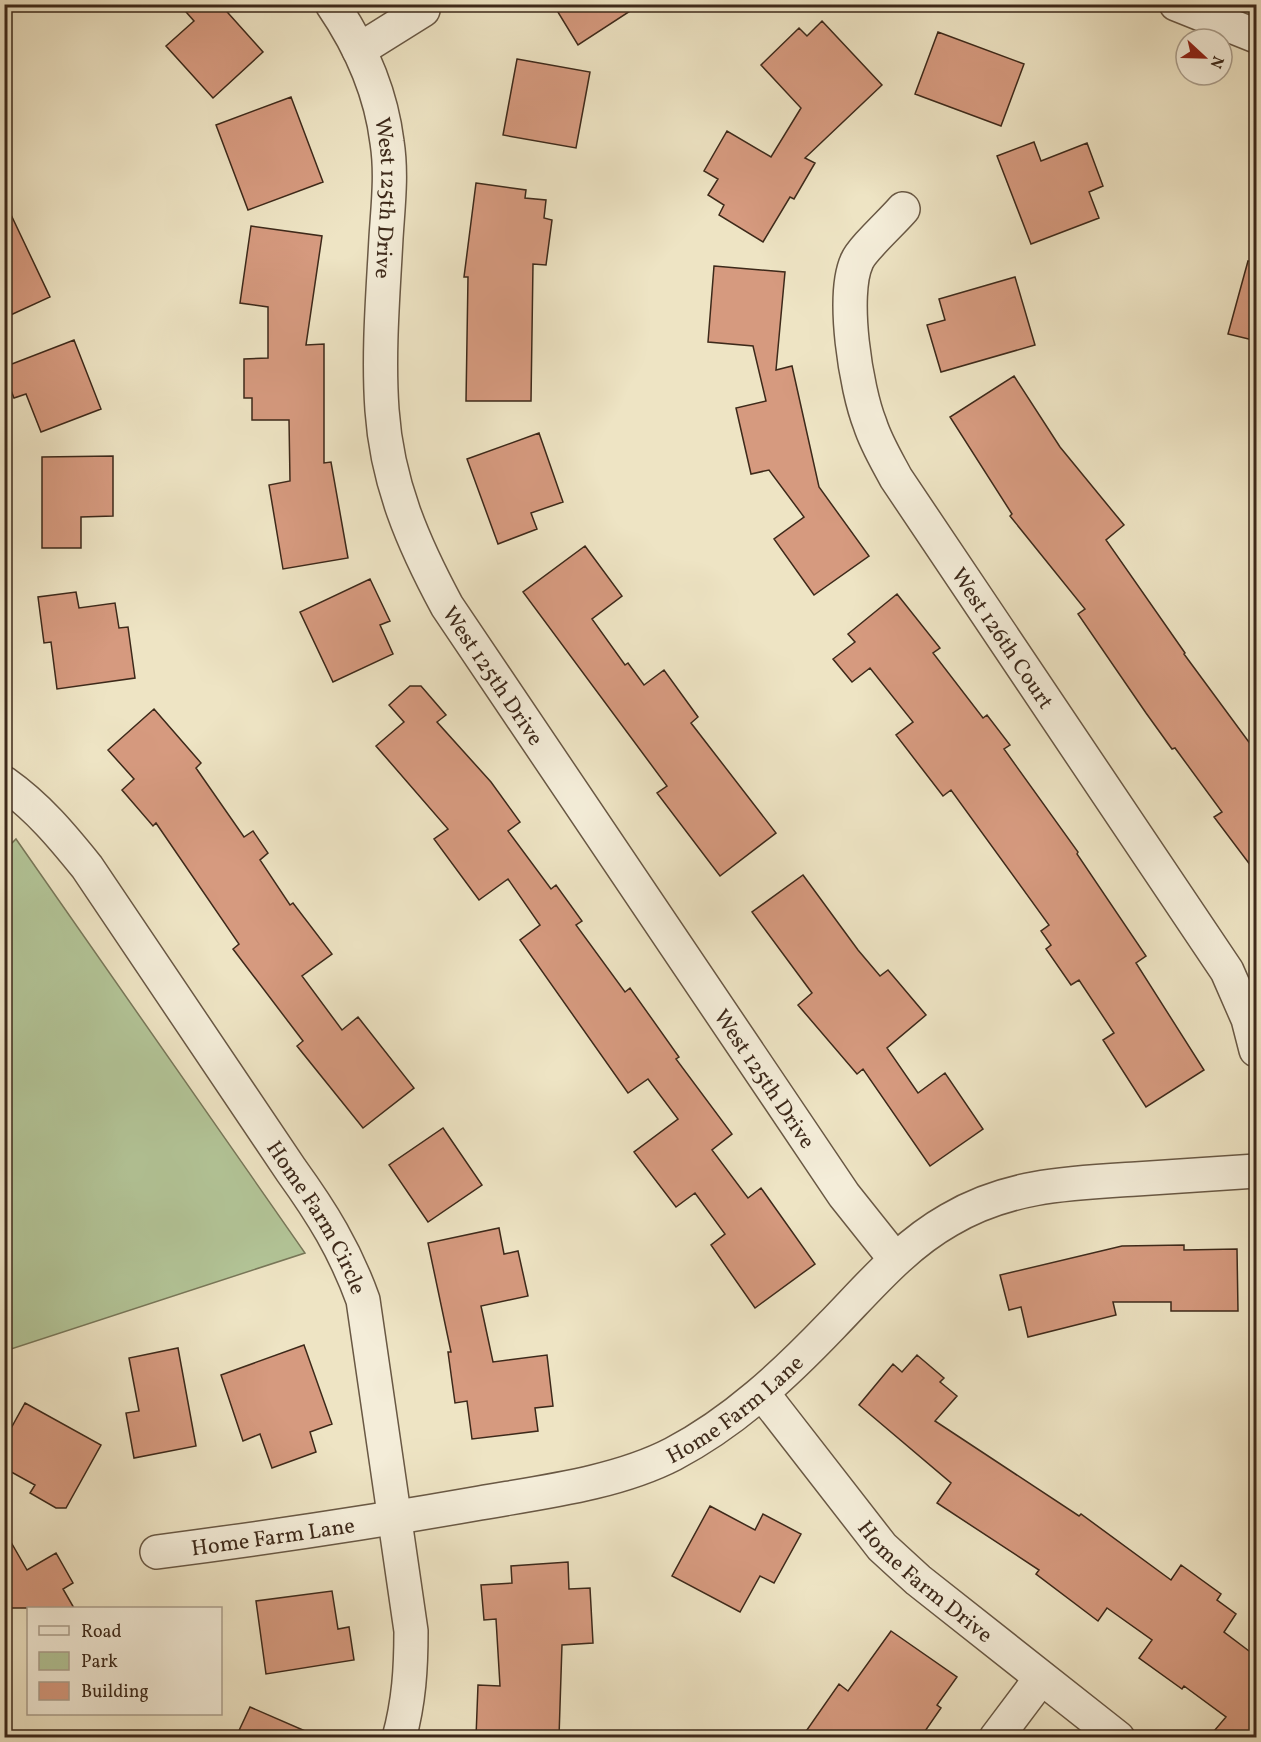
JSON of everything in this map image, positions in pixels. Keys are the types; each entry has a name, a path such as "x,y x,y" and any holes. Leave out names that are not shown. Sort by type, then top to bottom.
{"street":[{"name":"West 125th Drive","path":"332,4 359,50 377,98 387,143 390,178 381,332 382,409 393,483 420,556 447,606 830,1176 895,1259"},
{"path":"1176,4 1257,36"},
{"path":"359,50 423,10"},
{"name":"West 126th Court","path":"903,210 857,260 850,284 849,302 858,379 870,424 896,478 1217,954 1248,1019 1257,1050"},
{"name":"Home Farm Circle","path":"4,783 42,814 87,867 336,1236 352,1268 363,1300 411,1631 411,1677 405,1718 399,1737"},
{"name":"Home Farm Lane","path":"157,1552 396,1518 539,1492 629,1471 670,1456 698,1440 763,1394 895,1259 948,1220 1001,1197 1059,1183 1257,1171"},
{"name":"Home Farm Drive","path":"763,1394 882,1547 918,1580 1118,1737"},
{"path":"996,1737 1041,1678"}],"green space":[{"path":"1180,5 1256,5 1256,34"},
{"path":"16,839 305,1253 5,1351 4,851"}],"building":[{"path":"179,4 220,4 263,52 213,98 166,46 194,21"},
{"path":"553,4 641,4 578,45"},
{"path":"822,21 882,85 805,158 815,163 794,199 790,197 763,242 719,215 724,205 708,195 718,179 704,171 727,131 771,157 801,108 761,65 799,28 807,36"},
{"path":"938,32 1024,64 1001,126 915,94"},
{"path":"517,59 590,72 576,148 503,135"},
{"path":"291,97 323,182 248,210 216,125"},
{"path":"1034,142 1041,161 1087,143 1103,186 1089,192 1099,218 1031,244 997,156"},
{"path":"476,183 526,190 525,198 546,200 544,218 552,220 546,265 533,264 531,401 466,401 468,277 464,277"},
{"path":"4,200 50,297 4,318"},
{"path":"251,226 322,236 306,345 324,344 324,463 331,462 348,558 283,569 269,485 290,481 289,420 252,420 252,398 244,398 244,359 268,358 268,307 240,303"},
{"path":"1248,261 1257,263 1257,341 1228,334"},
{"path":"714,266 785,272 776,370 792,366 819,487 869,556 814,595 774,539 804,517 769,470 751,474 736,408 766,401 753,346 708,342"},
{"path":"1015,277 1035,345 941,372 927,325 945,320 939,299"},
{"path":"74,340 101,409 41,432 26,394 14,398 4,373 4,367"},
{"path":"1014,376 1060,447 1124,525 1106,540 1184,654 1257,753 1257,874 1214,817 1222,812 1175,748 1172,749 1078,614 1085,609 1010,516 1012,514 950,417"},
{"path":"539,433 563,502 531,513 537,529 498,544 467,459"},
{"path":"113,456 113,516 81,517 81,548 42,548 42,457"},
{"path":"585,546 622,596 592,619 625,665 628,663 644,685 664,670 698,717 691,723 776,833 720,876 657,793 667,786 523,592"},
{"path":"370,579 390,621 380,625 393,654 333,682 300,612"},
{"path":"76,592 79,608 115,603 119,628 128,627 135,678 57,689 51,642 44,643 38,597"},
{"path":"897,594 940,648 933,653 983,718 987,715 1010,745 1004,749 1078,852 1077,854 1146,956 1136,963 1204,1070 1146,1107 1103,1040 1114,1033 1079,980 1071,985 1046,949 1051,945 1041,931 1049,925 951,790 943,796 896,735 913,722 870,668 852,682 833,659 855,642 848,634"},
{"path":"410,686 421,686 446,715 437,722 491,782 520,822 508,831 551,889 556,885 582,921 576,925 625,992 630,988 679,1057 676,1059 732,1134 712,1150 748,1198 761,1188 815,1264 755,1308 711,1245 725,1234 695,1193 676,1207 634,1152 678,1119 648,1079 628,1093 520,940 540,925 508,879 479,900 434,839 448,829 376,746 404,722 389,705"},
{"path":"154,709 201,763 196,768 244,837 253,831 268,853 260,860 290,905 293,903 332,954 302,976 342,1030 358,1017 414,1088 363,1128 297,1046 303,1041 233,949 239,944 156,823 153,826 122,790 134,779 108,750"},
{"path":"803,875 880,976 888,970 926,1015 887,1048 918,1093 945,1073 983,1129 930,1166 863,1069 857,1074 798,1005 812,993 752,912"},
{"path":"443,1128 482,1185 428,1222 389,1165"},
{"path":"499,1228 504,1254 518,1251 528,1296 481,1306 493,1362 547,1355 553,1406 535,1408 538,1431 472,1439 467,1401 455,1403 448,1352 451,1352 428,1243"},
{"path":"1184,1245 1184,1250 1237,1249 1238,1311 1171,1311 1171,1302 1113,1302 1116,1315 1028,1337 1021,1307 1009,1310 1000,1275 1122,1246"},
{"path":"304,1345 332,1424 310,1432 316,1452 272,1468 260,1434 243,1441 221,1375"},
{"path":"178,1348 196,1446 134,1458 126,1413 139,1411 129,1358"},
{"path":"917,1355 944,1378 940,1382 957,1396 935,1421 1079,1516 1081,1514 1171,1580 1181,1565 1221,1594 1217,1600 1236,1614 1224,1632 1257,1657 1257,1737 1209,1737 1226,1717 1184,1686 1182,1689 1139,1658 1152,1640 1107,1608 1098,1621 1036,1574 1039,1570 937,1503 951,1483 859,1405 893,1364 902,1372"},
{"path":"25,1403 101,1445 66,1508 56,1508 30,1493 35,1485 4,1468 4,1441"},
{"path":"710,1506 755,1530 763,1514 801,1534 774,1583 760,1576 740,1612 672,1576"},
{"path":"4,1530 27,1570 56,1553 73,1583 63,1589 73,1607 4,1608"},
{"path":"568,1562 569,1589 590,1588 593,1643 562,1645 559,1737 476,1737 478,1685 500,1686 496,1619 484,1620 481,1585 512,1583 511,1566"},
{"path":"332,1591 338,1629 349,1627 354,1660 266,1674 256,1601"},
{"path":"891,1631 957,1677 937,1705 941,1708 921,1737 802,1737 839,1684 848,1691"},
{"path":"250,1707 319,1737 236,1737"}]}
